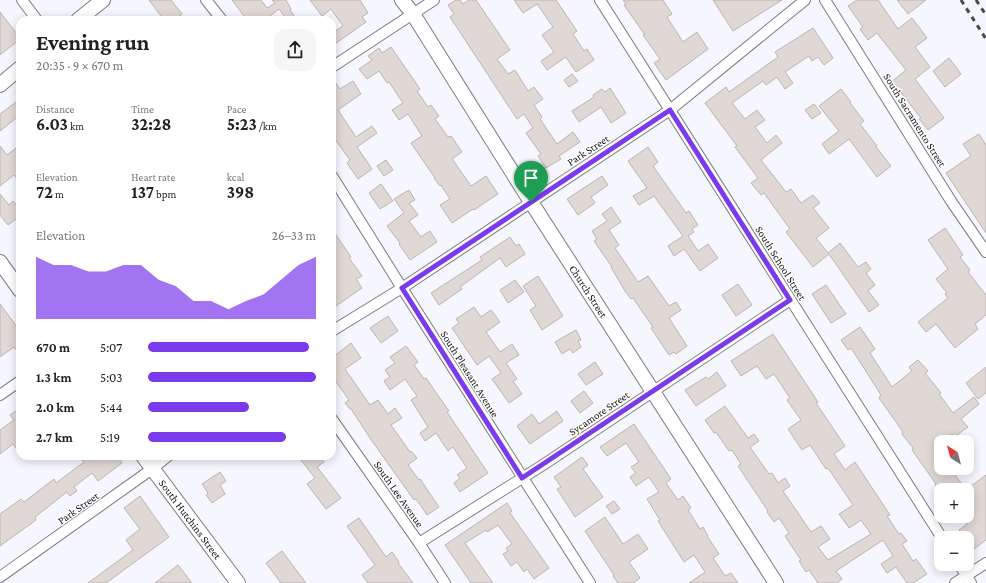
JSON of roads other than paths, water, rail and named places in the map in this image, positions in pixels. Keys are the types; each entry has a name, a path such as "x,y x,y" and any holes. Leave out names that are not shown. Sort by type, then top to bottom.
{"street":[{"path":"22,0 34,16"},
{"path":"83,16 103,0"},
{"path":"206,0 219,16"},
{"name":"Church Street","path":"402,0 413,14 531,202 654,391 776,583"},
{"path":"336,64 434,0"},
{"name":"South School Street","path":"600,0 938,531"},
{"name":"Park Street","path":"336,328 402,288 670,110 806,0"},
{"name":"South Sacramento Street","path":"825,0 951,200 986,252"},
{"path":"0,85 16,71"},
{"name":"South Pleasant Avenue","path":"336,182 522,478 590,583"},
{"path":"0,262 16,284"},
{"name":"Sycamore Street","path":"419,543 522,478 790,300"},
{"path":"0,395 16,384"},
{"name":"South Lee Avenue","path":"336,426 419,543 445,583"},
{"name":"South Hutchins Street","path":"146,460 238,583"},
{"name":"Park Street","path":"0,577 163,460"},
{"path":"955,583 969,579 986,564"}],"railway":[{"path":"961,0 986,39"},
{"path":"976,0 986,15"}]}
